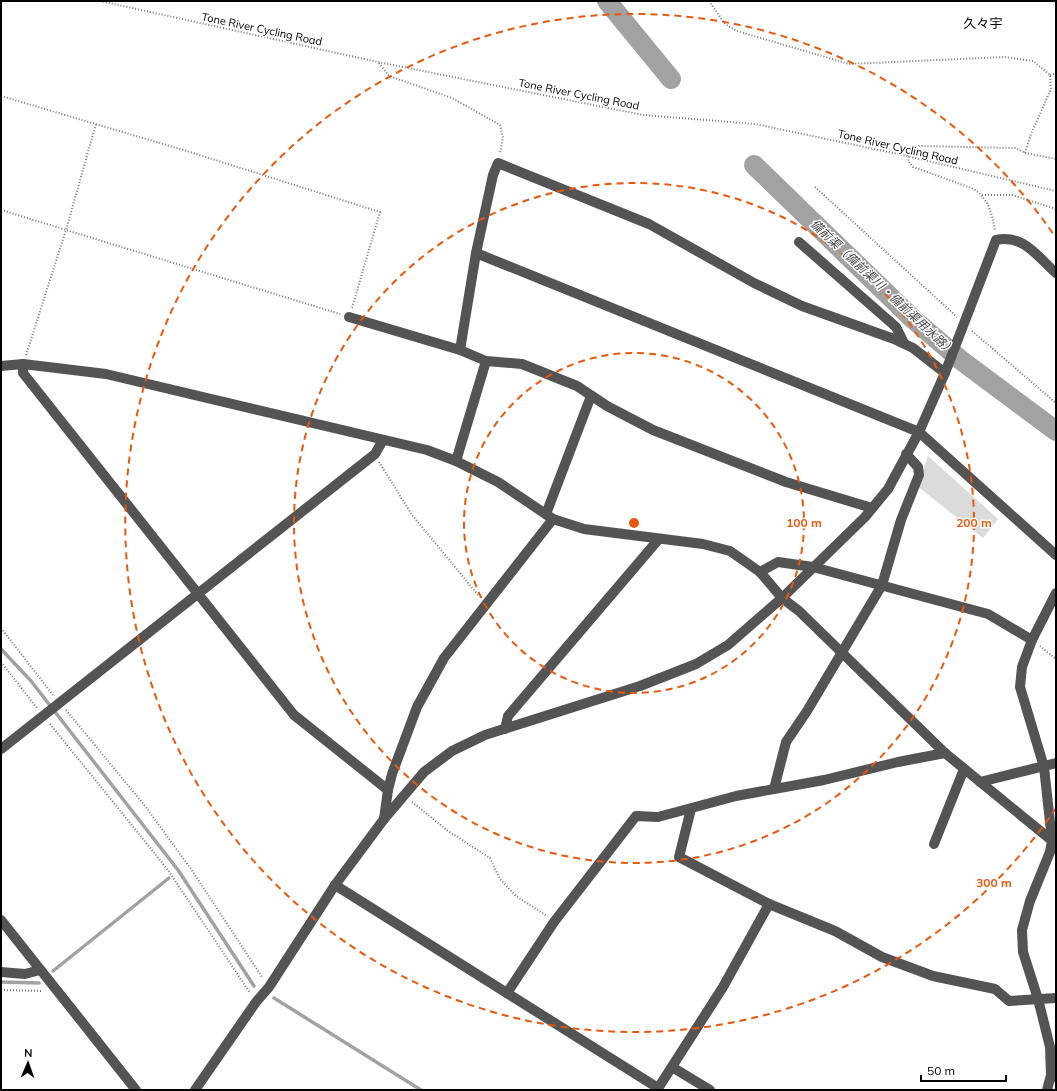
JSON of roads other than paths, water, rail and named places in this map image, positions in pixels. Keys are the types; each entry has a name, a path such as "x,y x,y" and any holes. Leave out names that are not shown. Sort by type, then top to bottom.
{"street":[{"path":"460,350 476,253 493,176 498,163 649,224 754,283 802,306 913,348 945,373"},
{"path":"195,1090 256,1002 269,987 335,885 384,819 424,772 452,752 485,735 640,686 696,664 728,645 782,598 872,508 888,489 918,432 945,373 996,240 1007,238 1020,240 1056,273"},
{"path":"799,242 896,327 904,344"},
{"path":"476,253 918,432 1056,555"},
{"path":"349,316 460,350 486,361 522,364 577,386 591,396 653,430 786,482 872,508"},
{"path":"456,461 486,361"},
{"path":"23,364 23,373 199,593 294,715 388,790"},
{"path":"1,366 23,364 106,374 427,450 456,461 498,482 549,516 584,530 658,540 703,544 730,551 760,572 782,598 799,611 946,753 1054,843"},
{"path":"384,819 388,790 417,707 444,658 486,604 549,516 591,396"},
{"path":"1,749 375,454 383,440"},
{"path":"774,789 786,742 807,711 882,585 901,520 919,475 918,467 906,454"},
{"path":"506,729 508,716 658,540"},
{"path":"760,572 778,562 813,567 988,614 1032,640"},
{"path":"1046,1090 1054,1076 1050,1047 1038,999 1023,952 1022,930 1030,901 1054,843 1044,766 1020,687 1022,667 1032,640 1056,593"},
{"path":"507,993 554,922 636,816 658,817 736,796 946,753"},
{"path":"980,782 1056,763"},
{"path":"934,844 964,769"},
{"path":"691,809 679,857 770,904 835,931 882,957 933,976 994,989 1010,1001 1056,998"},
{"path":"335,885 657,1089 723,987 770,904"},
{"path":"1,920 136,1090"},
{"path":"1,972 25,974 40,970"},
{"path":"672,1067 710,1090"}],"waterway":[{"name":"備前渠（備前渠川・備前渠用水路）","path":"607,1 671,79"},
{"name":"備前渠（備前渠川・備前渠用水路）","path":"754,165 913,319 962,361 1056,431"},
{"path":"1,649 31,681 178,870 254,986"},
{"path":"53,971 169,878"},
{"path":"1,982 39,983"},
{"path":"274,998 421,1090"}],"district":[{"name":"久々宇","path":"983,23"}]}
